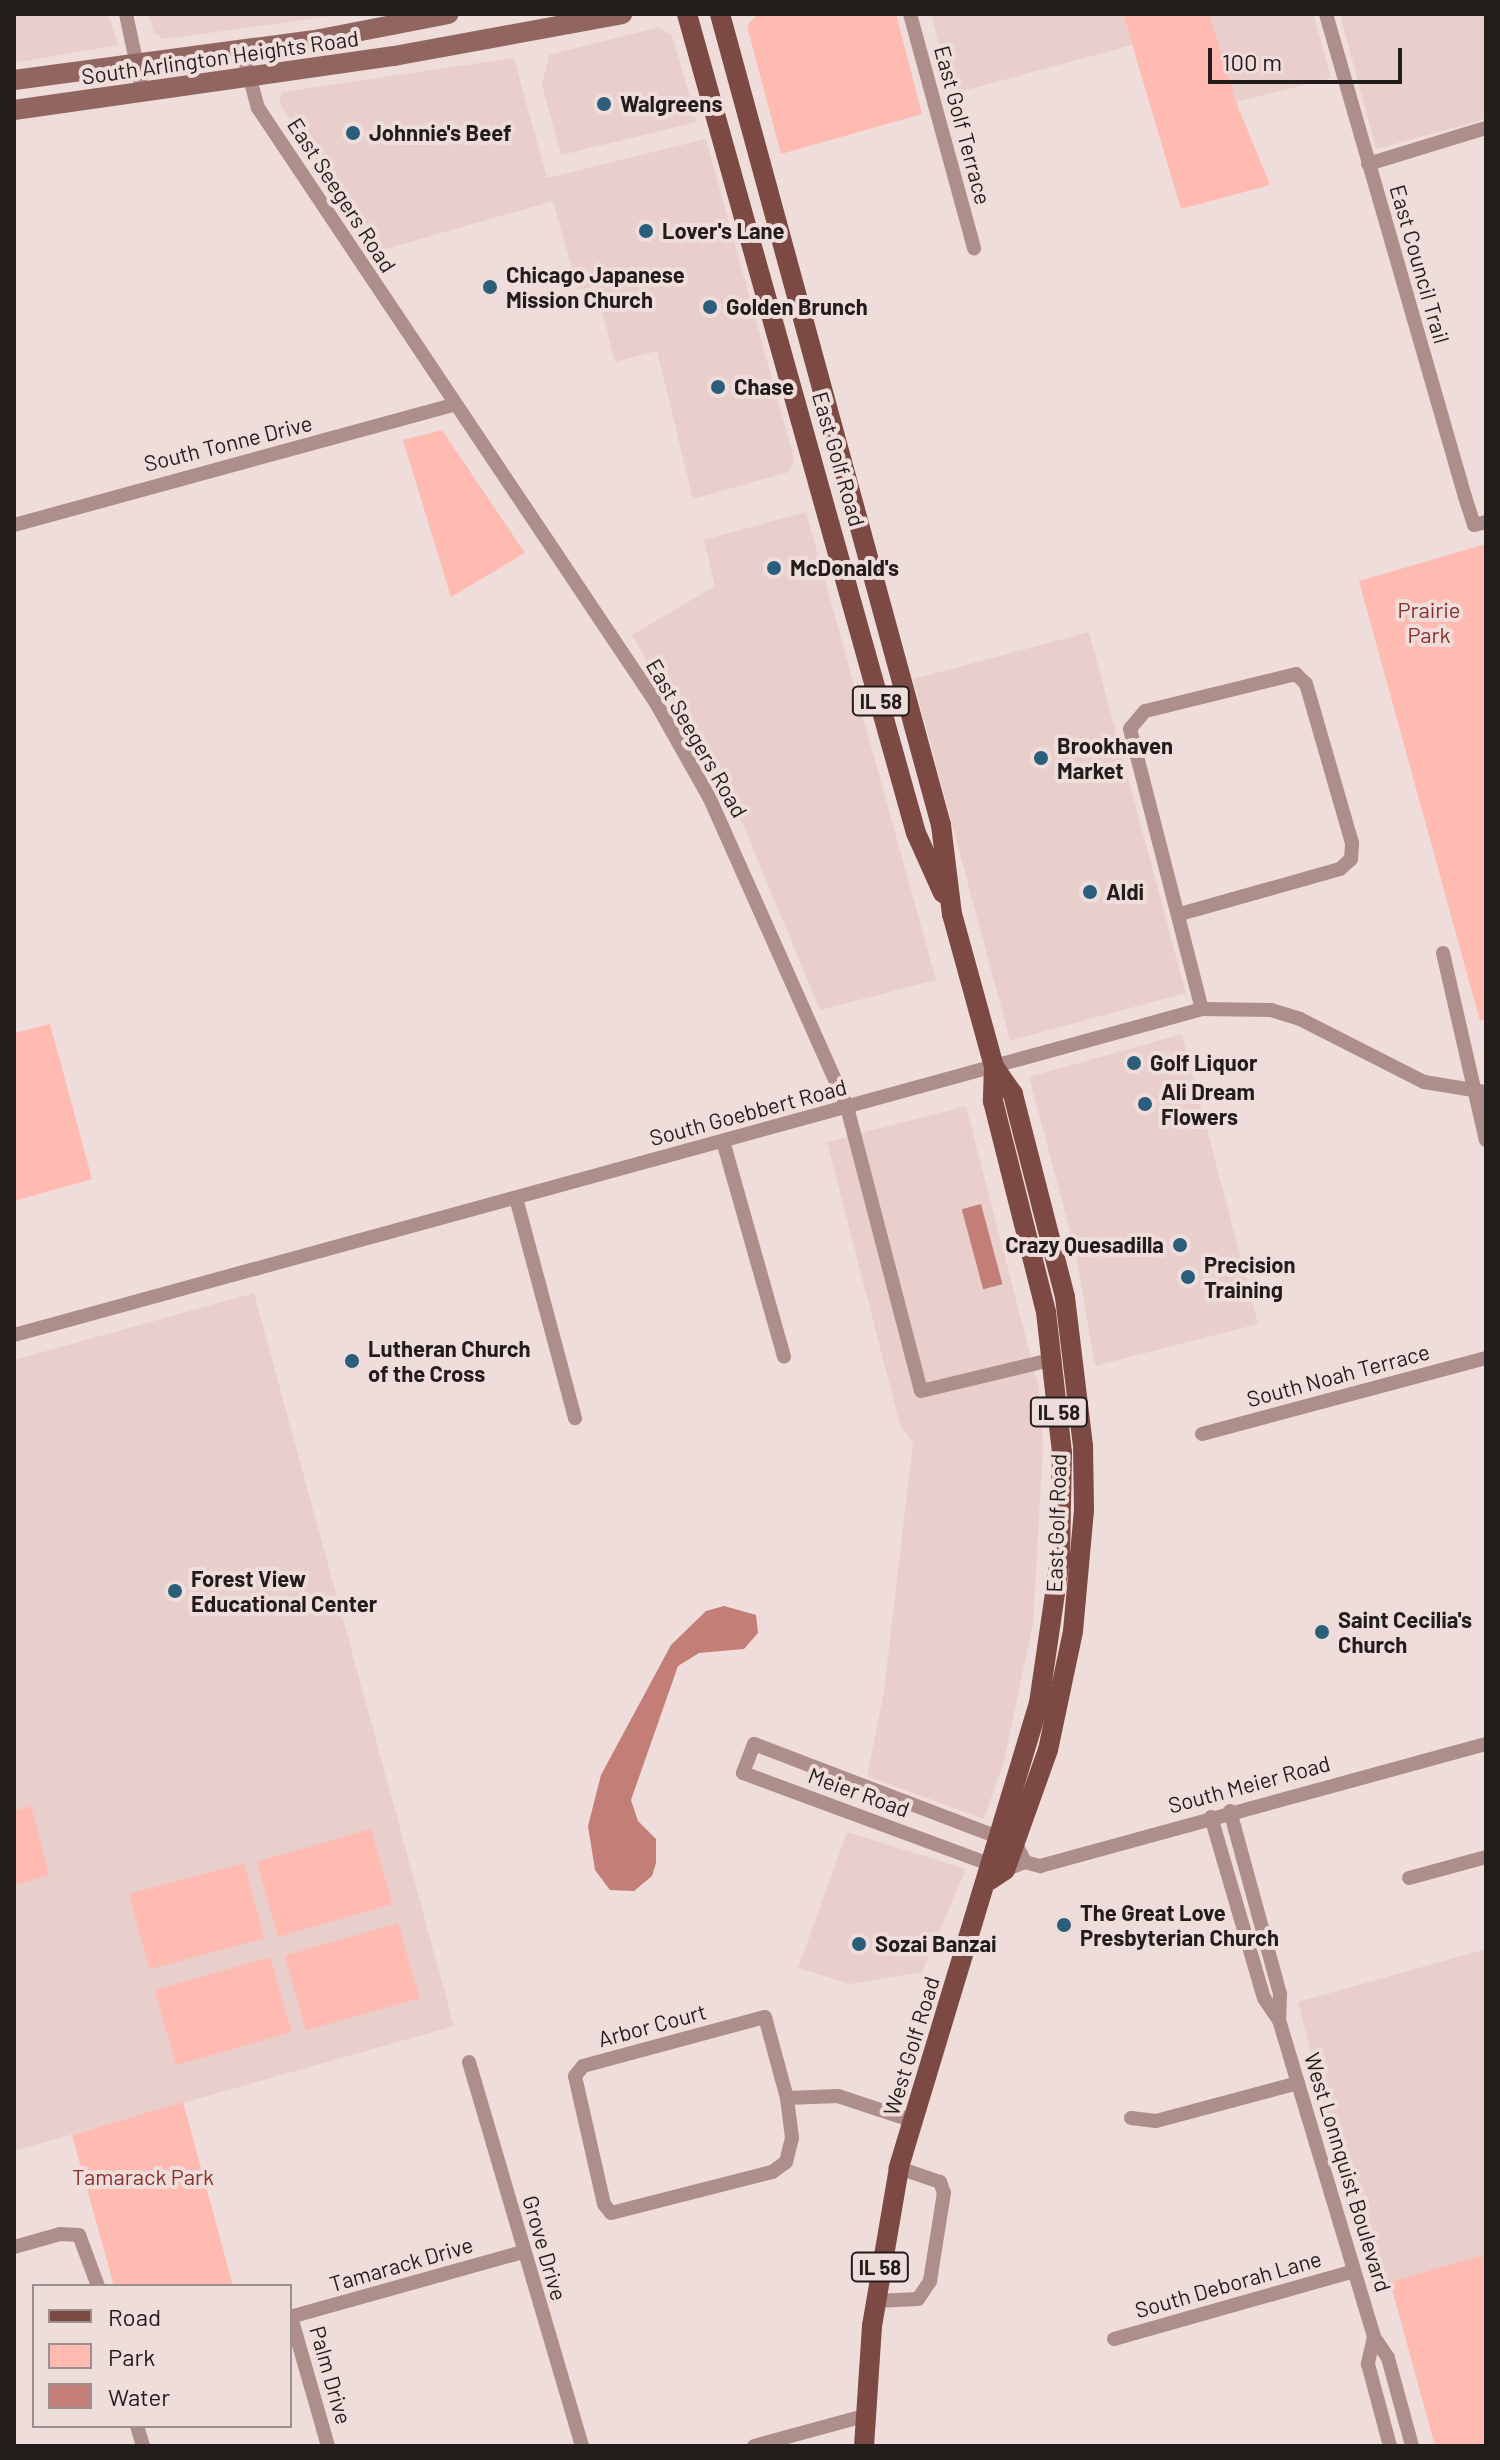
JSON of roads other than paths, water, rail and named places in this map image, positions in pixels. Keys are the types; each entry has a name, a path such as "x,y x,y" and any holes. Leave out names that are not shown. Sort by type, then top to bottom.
{"main road":[{"name":"South Arlington Heights Road","path":"14,80 242,50 449,14"},
{"name":"South Arlington Heights Road","path":"14,110 247,79 504,39 622,14"},
{"name":"East Golf Road","path":"687,14 916,833 952,914"},
{"name":"East Golf Road","path":"720,14 941,825 952,914 994,1067 993,1101 1030,1238 1054,1359 1064,1505 1056,1589 1013,1847"},
{"name":"East Golf Road","path":"969,1939 994,1871 1013,1847 1048,1750 1073,1631 1083,1522 1083,1446 1070,1327 1047,1218 1013,1094 994,1067"},
{"name":"West Golf Road","path":"864,2446 864,2416 876,2301 899,2168 969,1939"}],"street":[{"path":"126,14 140,64 143,93"},
{"name":"East Golf Terrace","path":"910,14 974,248"},
{"name":"East Council Trail","path":"1326,14 1368,164 1480,524"},
{"name":"East Seegers Road","path":"242,50 247,79 258,108 453,405 656,703 710,799 847,1107 921,1391 1054,1359"},
{"path":"1368,164 1486,128"},
{"name":"South Tonne Drive","path":"14,525 453,405"},
{"path":"1180,914 1340,869 1351,859 1352,843 1306,684 1296,674 1145,711 1135,719 1131,741 1180,914 1202,1009"},
{"path":"1443,953 1482,1091 1486,1140"},
{"name":"South Goebbert Road","path":"14,1335 1202,1009 1271,1010 1300,1019 1424,1082 1482,1091"},
{"path":"723,1141 784,1357"},
{"path":"516,1198 575,1418"},
{"name":"South Noah Terrace","path":"1202,1434 1486,1358"},
{"name":"Meier Road","path":"994,1871 743,1773 754,1744 1013,1847"},
{"name":"South Meier Road","path":"1013,1847 1040,1866 1230,1811 1486,1744"},
{"name":"West Lonnquist Boulevard","path":"1230,1811 1280,1994 1279,2020"},
{"name":"West Lonnquist Boulevard","path":"1211,1817 1264,1998 1279,2020 1374,2337 1388,2358 1412,2446"},
{"path":"1409,1878 1486,1857"},
{"name":"Arbor Court","path":"765,2017 787,2098 792,2138 786,2162 772,2172 611,2213 604,2204 575,2076 583,2066 765,2017"},
{"name":"Grove Drive","path":"469,2062 582,2446"},
{"path":"1131,2118 1156,2121 1298,2083"},
{"path":"787,2098 838,2096 913,2121"},
{"path":"876,2301 918,2299 930,2281 944,2193 940,2182 899,2168"},
{"path":"14,2247 60,2234 79,2235 97,2284"},
{"name":"Tamarack Drive","path":"292,2317 523,2252"},
{"name":"South Deborah Lane","path":"1114,2339 1354,2271"},
{"name":"Palm Drive","path":"292,2320 328,2446"},
{"name":"West Lonnquist Boulevard","path":"1374,2337 1368,2364 1390,2446"},
{"path":"754,2446 864,2416"}],"water":[{"path":"981,1204 1002,1284 983,1289 962,1209"},
{"path":"724,1606 756,1615 758,1633 744,1649 699,1653 678,1666 631,1800 638,1821 656,1839 656,1863 652,1876 634,1891 610,1890 595,1870 588,1826 601,1775 671,1645 706,1611"}],"place":[{"name":"Walgreens","path":"604,104"},
{"name":"Johnnie's Beef","path":"353,133"},
{"name":"Lover's Lane","path":"646,231"},
{"name":"Chicago Japanese Mission Church","path":"490,287"},
{"name":"Golden Brunch","path":"710,307"},
{"name":"Chase","path":"718,387"},
{"name":"McDonald's","path":"774,568"},
{"name":"Brookhaven Market","path":"1041,758"},
{"name":"Aldi","path":"1090,892"},
{"name":"Golf Liquor","path":"1134,1063"},
{"name":"Ali Dream Flowers","path":"1145,1104"},
{"name":"Crazy Quesadilla","path":"1180,1245"},
{"name":"Precision Training","path":"1188,1277"},
{"name":"Lutheran Church of the Cross","path":"352,1361"},
{"name":"Forest View Educational Center","path":"175,1591"},
{"name":"Saint Cecilia's Church","path":"1322,1632"},
{"name":"The Great Love Presbyterian Church","path":"1064,1925"},
{"name":"Sozai Banzai","path":"859,1944"}],"park label":[{"name":"Prairie Park","path":"1429,622"},
{"name":"Tamarack Park","path":"143,2177"}]}
